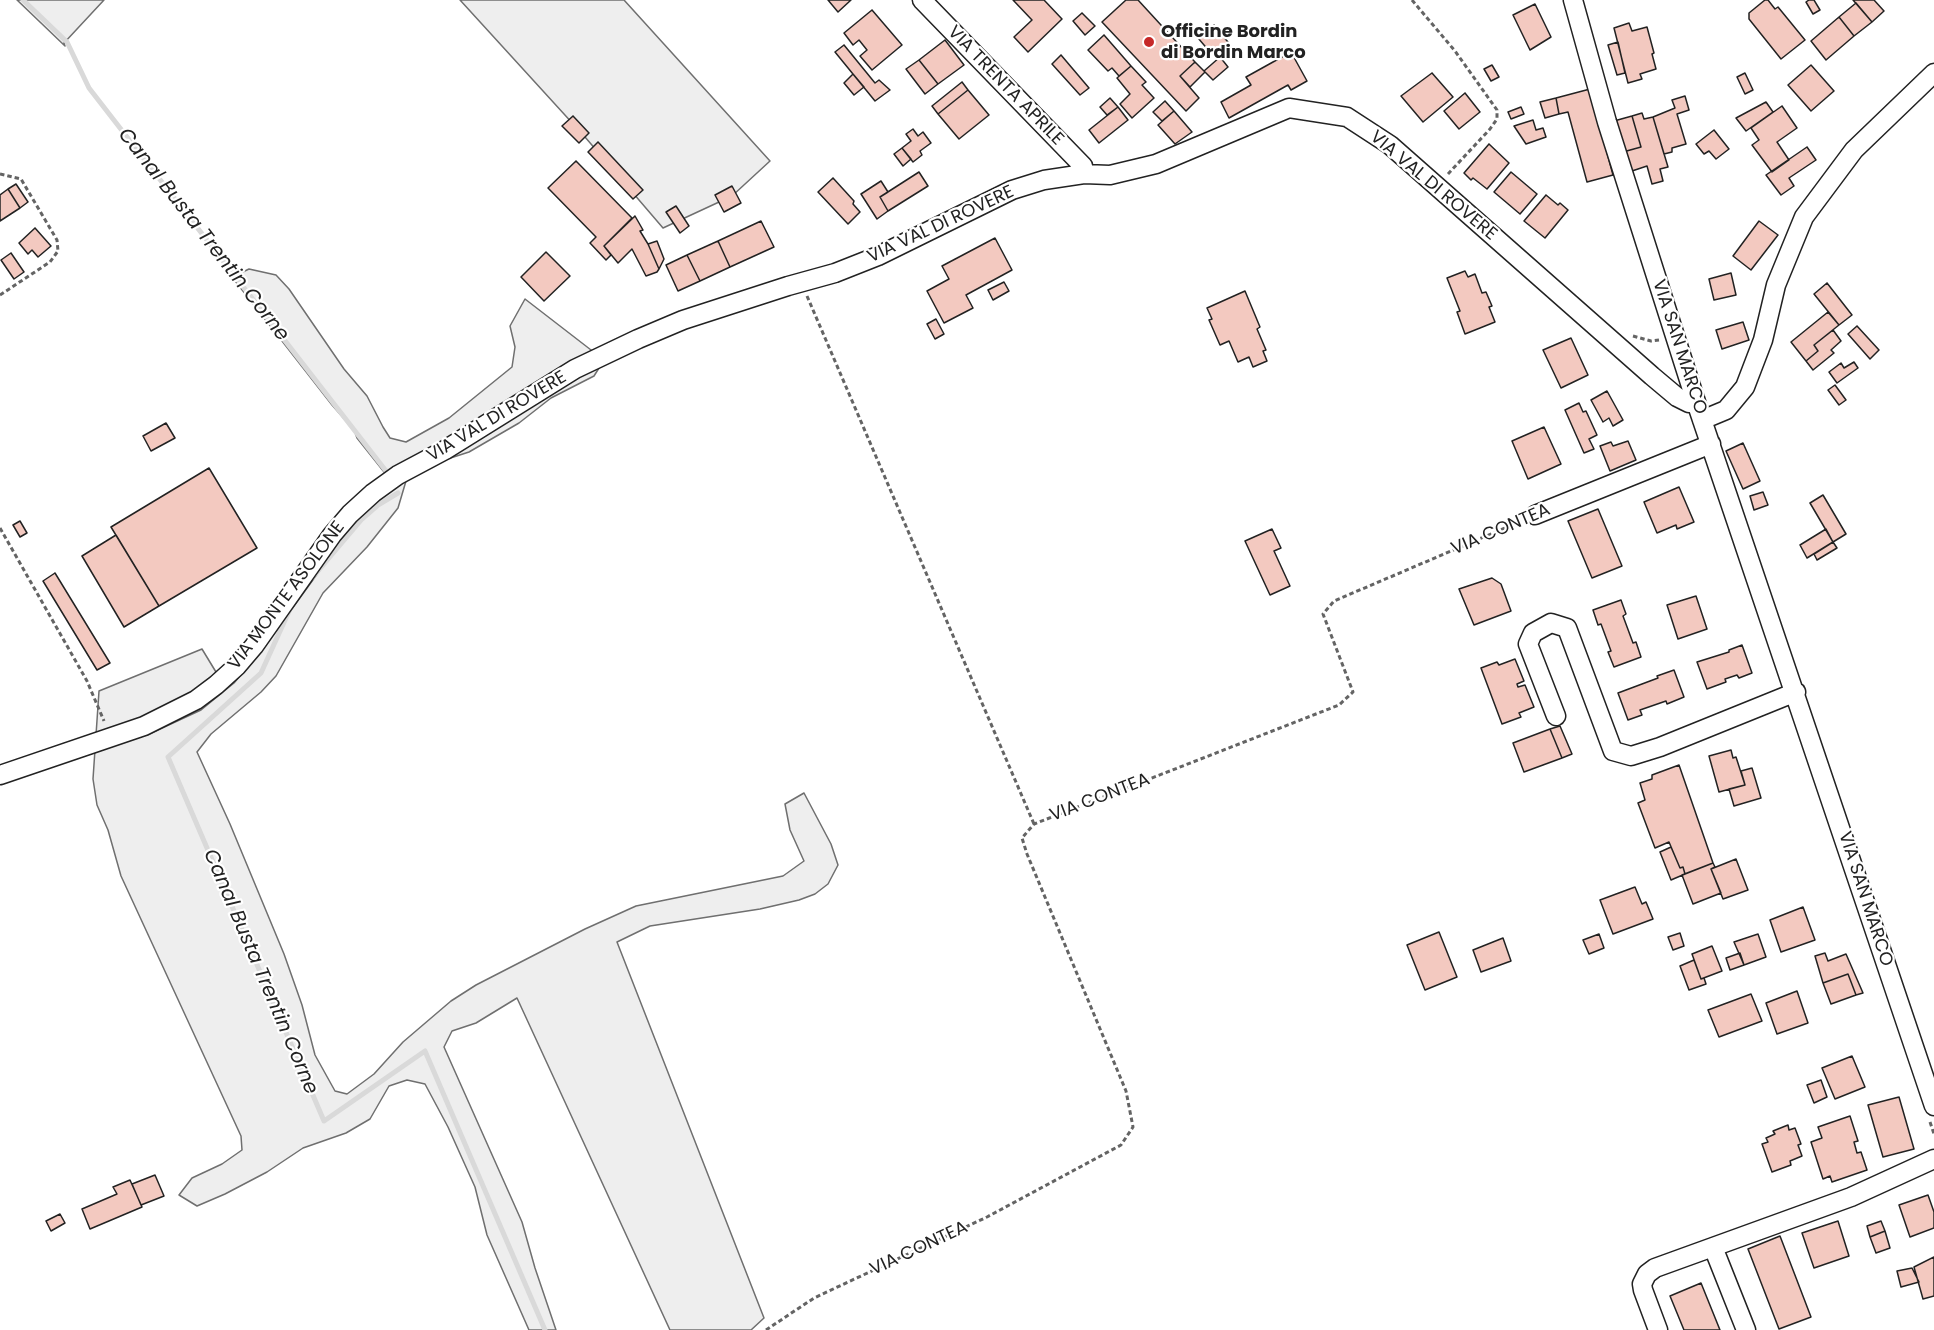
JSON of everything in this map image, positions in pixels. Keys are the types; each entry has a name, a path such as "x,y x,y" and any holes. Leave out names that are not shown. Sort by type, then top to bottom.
{"street":[{"name":"VIA TRENTA APRILE","path":"922,0 1083,166 1084,174"},
{"name":"VIA SAN MARCO","path":"1573,0 1607,122 1696,402 1796,692 1930,1109"},
{"path":"1702,420 1726,410 1745,387 1763,340 1776,285 1804,217 1854,150 1934,73"},
{"name":"VIA VAL DI ROVERE","path":"373,493 575,369 683,320 835,273 878,256 1012,189 1044,180 1084,174 1110,175 1156,164 1289,108 1347,117 1390,146 1677,397 1689,403 1696,402"},
{"name":"VIA CONTEA","path":"1535,515 1711,444"},
{"name":"VIA MONTE ASOLONE","path":"0,775 111,738 176,712 216,686 254,646 332,535 373,493"},
{"path":"1556,716 1528,644 1533,633 1551,623 1567,628 1613,752 1631,756 1660,747 1796,692"},
{"path":"1658,1330 1642,1284 1647,1274 1655,1268 1851,1197 1934,1159"},
{"path":"1713,1246 1746,1330"}],"path":[{"path":"1412,0 1455,51 1497,110 1497,119 1490,129 1446,176"},
{"path":"0,174 21,179 57,240 58,251 50,262 0,295"},
{"path":"801,282 1034,824"},
{"path":"1624,332 1651,341 1675,336"},
{"name":"VIA CONTEA","path":"766,1330 814,1298 987,1217 1121,1145 1133,1127 1126,1091 1022,838 1034,824 1339,705 1353,692 1323,614 1334,600 1535,515"},
{"path":"0,528 87,681 111,738"},
{"path":"1930,1109 1934,1134"}],"shaded area":[{"path":"17,0 104,0 64,43 65,46"},
{"path":"460,0 624,0 770,161 732,196 663,228 585,137"},
{"path":"249,269 276,275 289,289 344,369 367,396 390,438 406,442 449,418 512,367 515,347 510,326 525,299 604,360 594,376 551,398 519,423 469,452 432,464 406,481 398,508 367,547 323,593 276,676 261,692 211,734 197,752 230,824 284,954 302,1005 315,1055 335,1091 347,1094 374,1074 403,1042 451,1001 476,985 585,929 636,906 783,876 804,861 790,830 785,804 804,793 831,844 838,865 828,884 815,894 799,900 760,909 650,926 617,942 764,1318 751,1330 670,1330 517,998 476,1023 452,1031 444,1047 522,1222 556,1330 529,1330 487,1235 475,1187 448,1127 425,1084 407,1080 389,1086 370,1119 346,1133 303,1148 267,1172 225,1194 197,1206 179,1195 192,1178 222,1164 242,1150 241,1136 121,876 108,830 97,805 93,779 99,691 202,649 219,677 194,695 135,721 147,735 201,710 234,683 262,650 339,544 374,504 396,487 357,438 354,430 232,277"}],"building":[{"path":"828,0 851,0 838,12"},
{"path":"1013,0 1044,0 1062,19 1028,52 1014,37 1032,20"},
{"name":"Officine Bordin di Bordin Marco","path":"1126,0 1138,0 1195,62 1180,76 1199,98 1186,111 1102,22"},
{"path":"1768,0 1775,9 1778,7 1805,40 1781,59 1749,19 1749,13"},
{"path":"1814,0 1820,10 1813,14 1806,2"},
{"path":"1853,0 1874,0 1884,11 1872,22"},
{"path":"1856,3 1872,22 1854,36 1839,17"},
{"path":"1535,4 1551,37 1530,50 1513,15"},
{"path":"872,10 902,45 872,70 860,56 867,50 859,40 853,45 844,33"},
{"path":"1082,13 1095,26 1085,35 1073,21"},
{"path":"1839,17 1854,36 1826,60 1811,41"},
{"path":"1629,23 1632,31 1647,27 1656,69 1640,74 1642,79 1628,83 1614,28"},
{"path":"1214,25 1232,47 1220,57 1213,49 1210,52 1198,38"},
{"path":"1104,35 1131,66 1119,76 1112,68 1108,71 1088,50"},
{"path":"945,40 964,65 938,84 919,60"},
{"path":"1618,42 1625,73 1617,75 1608,45"},
{"path":"844,45 875,83 879,80 890,90 875,101 835,52"},
{"path":"1291,52 1307,81 1291,90 1288,85 1229,118 1221,102 1251,85 1246,77"},
{"path":"1061,55 1089,88 1080,95 1052,64"},
{"path":"1220,57 1228,67 1213,80 1204,71"},
{"path":"919,60 938,84 925,94 906,69"},
{"path":"1195,62 1205,72 1190,87 1180,76"},
{"path":"1492,65 1499,77 1491,81 1484,69"},
{"path":"1811,65 1834,91 1811,111 1788,85"},
{"path":"1131,66 1146,82 1142,85 1154,98 1132,118 1120,104 1130,94 1117,78"},
{"path":"1432,73 1453,97 1423,122 1401,96"},
{"path":"1745,73 1753,90 1745,94 1737,77"},
{"path":"853,74 864,87 854,95 844,83"},
{"path":"962,82 968,90 938,114 932,106"},
{"path":"1590,89 1613,175 1587,182 1568,112 1559,114 1556,98"},
{"path":"968,90 989,115 959,139 938,114"},
{"path":"1465,93 1480,112 1459,129 1444,111"},
{"path":"1685,96 1689,110 1677,114 1686,144 1672,148 1672,152 1664,154 1653,117 1675,108 1672,100"},
{"path":"1110,98 1118,107 1107,115 1100,107"},
{"path":"1556,98 1559,114 1545,118 1540,102"},
{"path":"1165,101 1174,111 1162,121 1153,112"},
{"path":"1766,102 1773,112 1746,131 1736,118"},
{"path":"1782,106 1797,128 1777,142 1789,160 1772,172 1752,145 1759,140 1751,128"},
{"path":"1118,107 1128,120 1099,143 1089,130"},
{"path":"1521,107 1524,114 1511,119 1508,112"},
{"path":"1174,111 1192,132 1175,144 1158,125"},
{"path":"1642,113 1644,119 1653,117 1668,167 1660,169 1663,181 1652,184 1647,166 1629,172 1623,152 1641,147 1632,116"},
{"path":"573,116 589,133 579,143 562,126"},
{"path":"1632,116 1641,147 1623,152 1614,121"},
{"path":"1533,120 1536,130 1543,128 1546,137 1526,144 1514,126"},
{"path":"913,129 918,136 923,132 931,143 920,151 922,155 913,162 902,148 911,141 906,134"},
{"path":"1714,130 1729,149 1716,159 1709,151 1704,154 1696,144"},
{"path":"598,142 643,190 633,199 588,152"},
{"path":"1489,144 1509,163 1487,189 1464,173"},
{"path":"1807,147 1816,160 1789,178 1794,186 1781,195 1766,175"},
{"path":"902,148 911,159 903,166 894,154"},
{"path":"576,161 632,218 604,246 611,255 606,260 590,243 596,237 548,188"},
{"path":"919,172 928,186 888,211 880,197"},
{"path":"1511,172 1537,194 1520,214 1494,192"},
{"path":"833,178 854,201 853,204 860,212 848,224 818,192"},
{"path":"881,181 888,192 880,197 888,211 877,219 861,194"},
{"path":"16,184 28,202 20,208 8,189"},
{"path":"732,186 741,203 724,212 715,195"},
{"path":"8,189 20,208 0,221 0,195"},
{"path":"1546,195 1568,210 1545,238 1524,221"},
{"path":"676,206 689,226 680,233 666,212"},
{"path":"635,216 659,269 646,276 632,249 618,263 604,246"},
{"path":"761,221 774,247 730,267 718,241"},
{"path":"1759,221 1778,235 1751,270 1733,256"},
{"path":"35,228 51,246 38,257 32,250 28,254 19,243"},
{"path":"995,238 1012,270 966,295 973,308 944,323 927,291 949,279 942,266"},
{"path":"657,241 664,259 659,269 648,244"},
{"path":"718,241 730,267 700,281 687,255"},
{"path":"546,252 570,276 544,301 521,277"},
{"path":"11,253 24,272 14,279 1,260"},
{"path":"687,255 700,281 678,291 666,265"},
{"path":"1465,271 1468,277 1475,274 1482,293 1486,292 1495,322 1465,334 1457,312 1460,311 1447,278"},
{"path":"1731,273 1736,295 1714,300 1709,279"},
{"path":"1004,282 1009,291 993,300 988,290"},
{"path":"1827,283 1852,315 1839,325 1814,294"},
{"path":"1245,291 1260,327 1257,329 1266,350 1263,351 1267,361 1253,367 1249,357 1238,362 1229,341 1220,345 1209,320 1212,319 1207,308"},
{"path":"1828,312 1839,325 1814,345 1818,351 1806,361 1791,342"},
{"path":"936,319 944,334 935,339 927,324"},
{"path":"1743,322 1749,340 1722,349 1716,330"},
{"path":"1857,326 1879,350 1870,359 1848,334"},
{"path":"1833,330 1841,341 1831,350 1834,353 1813,370 1806,361 1818,351 1814,345"},
{"path":"1571,338 1588,375 1561,388 1543,350"},
{"path":"1854,362 1858,368 1837,383 1829,372 1841,363 1844,368"},
{"path":"1835,385 1846,400 1839,405 1828,390"},
{"path":"1607,391 1623,420 1613,426 1609,418 1603,422 1591,400"},
{"path":"1579,403 1583,412 1586,411 1597,435 1589,439 1594,449 1584,453 1565,410"},
{"path":"166,423 175,438 151,451 143,436"},
{"path":"1544,427 1561,464 1528,479 1512,441"},
{"path":"1628,441 1636,460 1610,471 1600,446 1611,442 1613,446"},
{"path":"1743,443 1760,481 1743,489 1726,451"},
{"path":"209,468 257,548 159,606 111,527"},
{"path":"1679,487 1694,522 1677,529 1676,525 1657,533 1644,502"},
{"path":"1763,492 1768,505 1754,510 1750,496"},
{"path":"1823,495 1846,534 1833,542 1810,503"},
{"path":"1598,509 1622,566 1592,578 1568,521"},
{"path":"20,521 27,533 20,537 13,525"},
{"path":"1272,529 1281,548 1274,551 1290,586 1270,595 1245,541"},
{"path":"1826,529 1833,542 1807,558 1800,545"},
{"path":"116,535 159,606 124,627 82,556"},
{"path":"1833,542 1837,548 1817,560 1814,554"},
{"path":"55,573 110,663 97,670 43,581"},
{"path":"1492,578 1501,584 1511,611 1474,625 1459,589"},
{"path":"1696,596 1707,629 1678,639 1667,605"},
{"path":"1621,600 1626,614 1623,616 1641,657 1614,667 1608,652 1611,651 1593,610"},
{"path":"1742,645 1752,673 1739,678 1737,675 1725,679 1726,682 1707,689 1697,662 1729,652"},
{"path":"1515,659 1524,681 1517,684 1518,687 1525,685 1534,707 1519,713 1521,717 1502,724 1481,668"},
{"path":"1674,670 1684,697 1667,704 1666,701 1640,710 1642,715 1628,720 1618,693"},
{"path":"1560,726 1572,754 1562,758 1550,729"},
{"path":"1550,729 1562,758 1524,772 1513,743"},
{"path":"1731,750 1733,758 1736,757 1745,785 1719,792 1709,756"},
{"path":"1679,765 1713,863 1685,874 1669,842 1655,848 1638,803 1645,800 1640,783 1652,779 1652,775"},
{"path":"1752,768 1761,798 1734,806 1729,789 1745,785 1741,771"},
{"path":"1671,847 1685,874 1671,880 1660,852"},
{"path":"1736,859 1748,890 1723,899 1711,869"},
{"path":"1713,863 1715,867 1711,869 1721,893 1693,904 1682,875"},
{"path":"1635,887 1642,904 1646,902 1653,919 1613,934 1600,900"},
{"path":"1803,907 1815,940 1781,952 1770,920"},
{"path":"1439,932 1457,977 1425,990 1407,945"},
{"path":"1680,933 1684,946 1673,950 1668,937"},
{"path":"1599,934 1604,948 1589,954 1583,940"},
{"path":"1758,934 1766,957 1744,965 1734,942"},
{"path":"1503,938 1511,961 1481,972 1473,950"},
{"path":"1712,946 1722,971 1701,979 1692,954"},
{"path":"1740,953 1744,965 1730,970 1726,958"},
{"path":"1825,953 1828,961 1846,954 1863,993 1856,995 1848,974 1823,983 1815,956"},
{"path":"1694,960 1701,979 1704,978 1706,984 1689,990 1680,966"},
{"path":"1848,974 1856,995 1831,1004 1823,983"},
{"path":"1797,991 1808,1023 1777,1034 1766,1003"},
{"path":"1751,994 1762,1021 1719,1037 1708,1010"},
{"path":"1852,1056 1865,1087 1835,1099 1822,1068"},
{"path":"1821,1080 1827,1097 1814,1103 1807,1085"},
{"path":"1899,1097 1914,1149 1883,1157 1868,1105"},
{"path":"1850,1116 1858,1141 1854,1142 1857,1153 1861,1152 1867,1170 1832,1182 1830,1176 1823,1179 1811,1142 1822,1138 1818,1127"},
{"path":"1788,1125 1789,1130 1795,1128 1801,1144 1798,1145 1802,1156 1790,1161 1791,1165 1772,1172 1762,1144 1768,1142 1766,1138 1775,1134 1773,1131"},
{"path":"155,1175 164,1196 141,1205 132,1184"},
{"path":"130,1180 142,1207 90,1229 82,1209 117,1194 113,1187"},
{"path":"1928,1195 1934,1212 1934,1228 1910,1237 1899,1205"},
{"path":"60,1214 65,1223 51,1231 46,1221"},
{"path":"1838,1221 1849,1256 1814,1268 1802,1233"},
{"path":"1881,1221 1885,1231 1870,1237 1867,1226"},
{"path":"1885,1231 1890,1248 1876,1253 1870,1237"},
{"path":"1780,1236 1811,1317 1779,1329 1748,1249"},
{"path":"1934,1257 1934,1296 1923,1299 1914,1267"},
{"path":"1912,1268 1919,1282 1901,1287 1897,1271"},
{"path":"1701,1283 1720,1330 1684,1330 1670,1296"}],"waterway":[{"name":"Canal Busta Trentin Corne","path":"23,0 67,42 89,88 386,471"},
{"name":"Canal Busta Trentin Corne","path":"312,578 362,519 378,505 398,493"},
{"name":"Canal Busta Trentin Corne","path":"291,607 261,673 168,757 324,1121 425,1051 545,1330"}],"place":[{"name":"Officine Bordin di Bordin Marco","path":"1149,42"}]}
